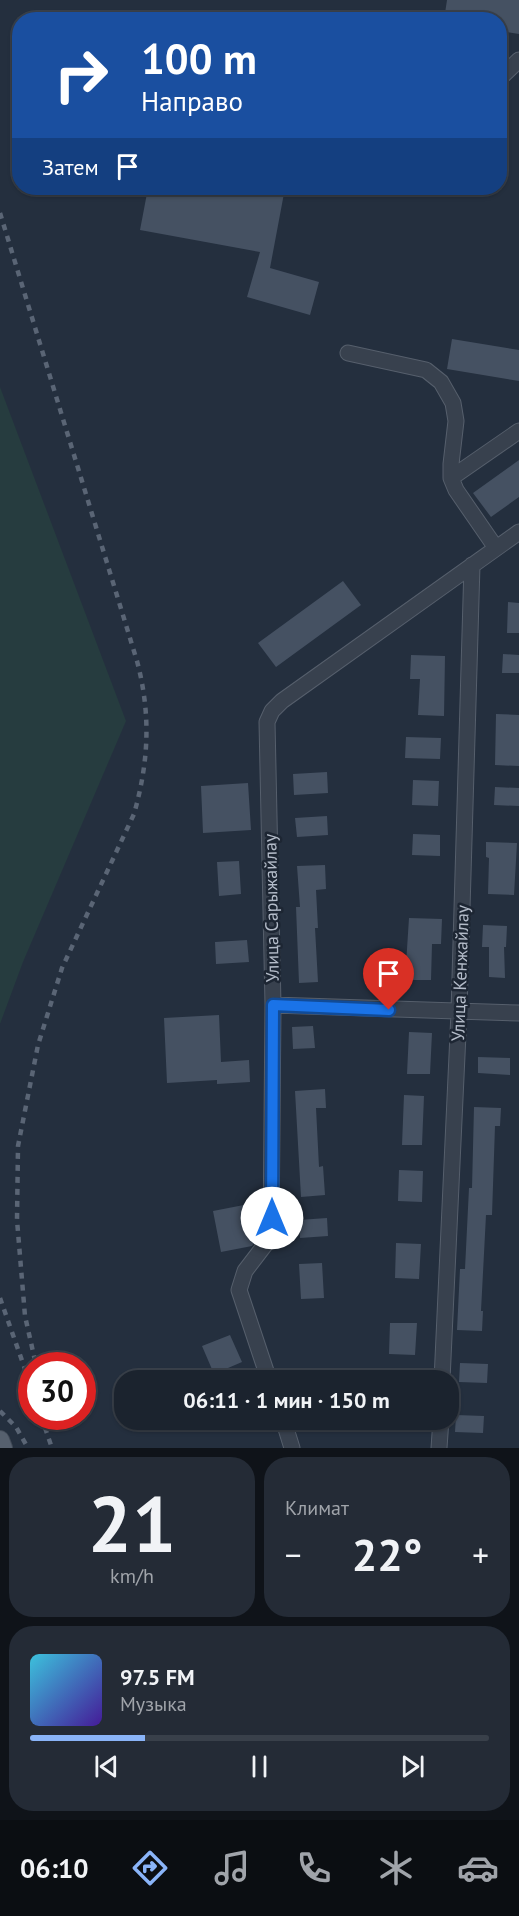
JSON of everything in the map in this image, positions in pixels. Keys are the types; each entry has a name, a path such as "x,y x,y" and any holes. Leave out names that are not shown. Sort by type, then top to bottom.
{"main road":[{"path":"0,1440 3,1448"}],"street":[{"path":"507,71 519,60"},
{"path":"348,353 426,370 441,382 453,404 456,420 451,478 456,490 496,548"},
{"path":"451,478 519,431"},
{"path":"472,565 519,531"},
{"name":"Улица Сарыжайлау","path":"266,1370 239,1290 245,1271 272,1237 273,1005 267,722 272,711 282,701 472,565"},
{"name":"Улица Кенжайлау","path":"442,1370 459,1012 472,565"},
{"path":"273,1005 519,1013"},
{"path":"286,1430 292,1448"},
{"path":"439,1448 440,1430"}],"green space":[{"path":"0,387 126,721 23,962 0,1024"}],"building":[{"path":"447,0 519,0 519,34 507,32 507,12 445,12"},
{"path":"147,195 284,195 270,268 319,282 310,315 247,297 260,252 140,230"},
{"path":"452,339 519,350 519,381 447,369"},
{"path":"519,460 519,497 491,517 473,493"},
{"path":"343,581 361,605 276,667 258,643"},
{"path":"508,602 519,603 519,633 507,633"},
{"path":"503,654 519,655 519,673 502,673"},
{"path":"411,655 445,656 444,716 418,715 420,679 410,679"},
{"path":"496,714 519,715 519,766 495,765"},
{"path":"406,737 441,738 440,759 405,758"},
{"path":"327,772 328,793 294,795 293,774"},
{"path":"413,780 439,781 438,806 412,805"},
{"path":"248,783 251,830 203,833 201,786"},
{"path":"495,787 519,788 519,806 494,805"},
{"path":"327,816 328,835 297,837 295,818"},
{"path":"413,834 440,835 440,856 412,855"},
{"path":"486,842 517,843 514,895 488,894 489,858 486,857"},
{"path":"239,861 241,894 219,896 217,862"},
{"path":"325,865 326,889 316,890 318,928 315,928 318,982 299,983 296,907 300,907 297,866"},
{"path":"409,918 442,919 441,944 432,944 431,980 405,980"},
{"path":"483,925 507,926 506,947 504,947 505,978 489,977 489,947 482,947"},
{"path":"247,940 249,962 216,964 215,942"},
{"path":"219,1015 221,1062 249,1060 250,1082 217,1084 217,1080 167,1083 164,1018"},
{"path":"313,1026 315,1048 293,1049 292,1027"},
{"path":"409,1032 432,1033 430,1074 407,1074"},
{"path":"478,1057 510,1058 510,1075 478,1073"},
{"path":"325,1089 326,1108 316,1108 319,1167 323,1166 325,1195 301,1197 295,1091"},
{"path":"404,1095 424,1096 422,1145 402,1145"},
{"path":"474,1107 501,1108 500,1126 495,1126 492,1215 486,1215 482,1331 457,1330 460,1269 465,1269 469,1188 472,1188"},
{"path":"399,1170 423,1171 422,1202 398,1201"},
{"path":"249,1204 256,1240 252,1246 221,1252 213,1211"},
{"path":"327,1218 328,1236 300,1238 299,1220"},
{"path":"396,1243 421,1244 419,1279 395,1278"},
{"path":"322,1263 324,1298 301,1299 299,1264"},
{"path":"390,1323 417,1323 415,1355 389,1354"},
{"path":"230,1335 242,1362 223,1370 212,1370 202,1346"},
{"path":"460,1363 488,1364 487,1383 459,1382"},
{"path":"459,1415 484,1416 483,1433 455,1432 459,1430"}],"railway":[{"path":"0,213 137,661 145,700 146,719 143,775 134,814 62,968 38,1045 18,1146 17,1220 25,1316 33,1352"},
{"path":"0,1298 19,1352"},
{"path":"0,1411 16,1427 28,1448"},
{"path":"46,1430 52,1448"}],"route":[{"path":"272,1218 273,1005 389,1010"}]}
